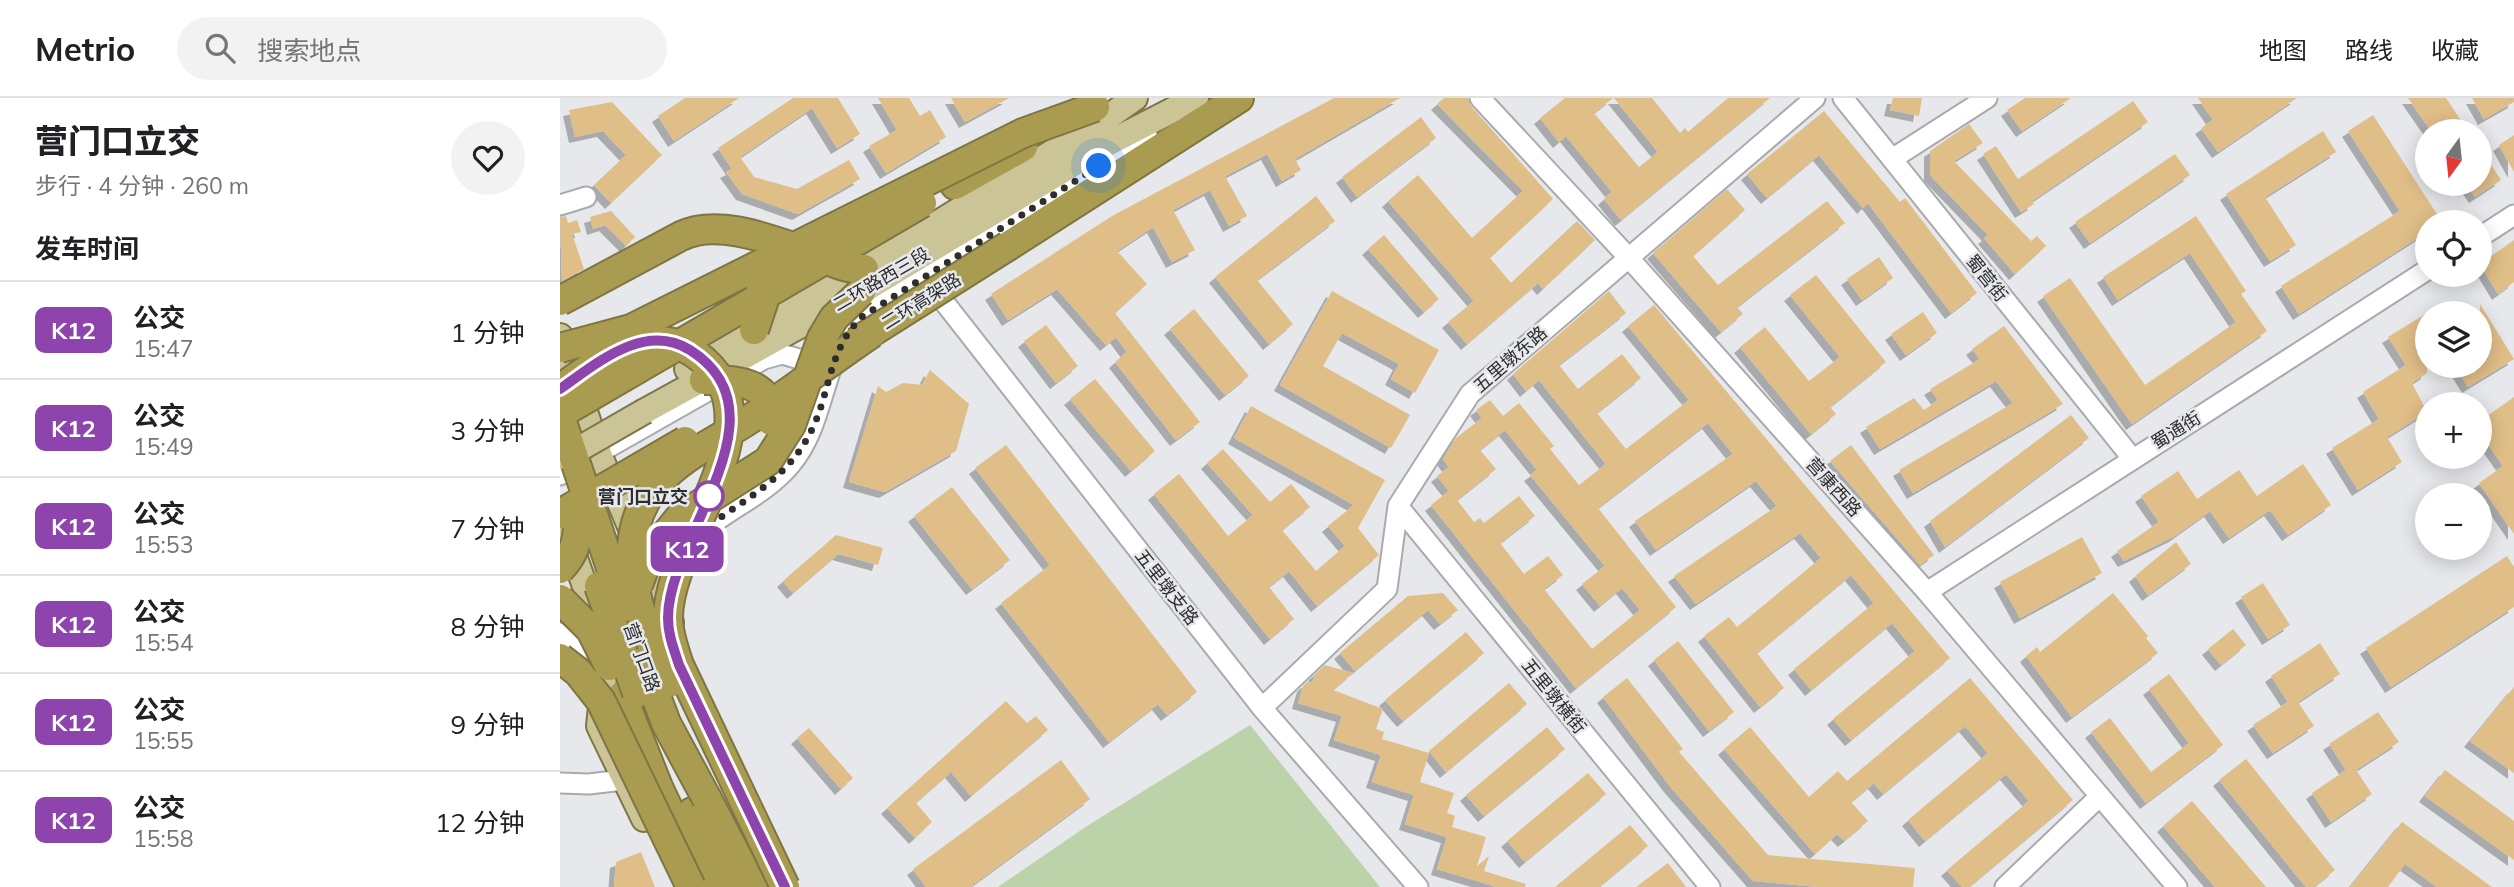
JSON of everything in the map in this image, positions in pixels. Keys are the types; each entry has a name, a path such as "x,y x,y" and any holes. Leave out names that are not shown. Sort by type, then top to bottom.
{"highway":[{"name":"二环高架路","path":"566,517 872,332 1239,98"},
{"path":"560,348 631,329 1012,139 1102,114"},
{"path":"561,447 912,208 1102,114"},
{"path":"560,301 681,236 700,229 730,231 809,253 850,269 862,280 822,338 791,425 768,461 681,517 658,542 643,569 637,589 633,612 635,640"},
{"path":"560,321 679,248 710,239 727,242 739,248 754,266 760,282 762,303 754,330"},
{"path":"768,887 648,639 632,578 633,538 645,502 672,469 751,419 872,332"},
{"path":"560,389 620,349 656,342 684,346 696,354 714,372 725,391 731,416 730,432 677,577 668,616 669,635 679,665 785,887"},
{"path":"586,495 612,516 633,519 654,515 753,456 771,424 769,402 762,393 742,380 701,380"},
{"name":"营门口路","path":"561,447 586,495 666,723 753,887"},
{"name":"营门口路","path":"561,447 566,517 650,725 729,887"},
{"path":"560,569 572,554 578,539 566,517"},
{"path":"560,590 586,594 603,604 609,620"},
{"path":"560,600 576,612 601,646 658,786 705,887"},
{"path":"560,658 578,672 601,701 691,887"}],"main road":[{"name":"二环路西三段","path":"561,447 701,380 862,280 1102,114 1135,98"},
{"name":"二环路西三段","path":"1102,114 1198,98"},
{"name":"二环路西三段","path":"561,447 754,330 862,280"},
{"path":"560,338 599,454 665,609 798,887"},
{"path":"566,517 607,648 599,726 623,780 679,887"}],"street":[{"path":"665,609 666,588 681,551 705,528 776,480 792,464 817,417 830,369 849,329 882,304 926,279 1198,98"},
{"name":"营康西路","path":"1480,98 1628,257 1927,592 2177,887"},
{"name":"五里墩东路","path":"1262,708 1387,589 1398,506 1470,394 1815,98"},
{"name":"蜀营街","path":"1843,98 2132,458"},
{"path":"1892,159 1987,98"},
{"path":"560,338 697,293 833,236 1102,114"},
{"path":"560,205 586,197"},
{"path":"2492,229 2514,215"},
{"name":"蜀通街","path":"1927,592 2415,278"},
{"name":"五里墩支路","path":"926,279 1262,708 1419,887"},
{"path":"561,447 599,454 773,356 794,355 830,369"},
{"name":"五里墩横街","path":"1398,506 1710,887"},
{"path":"560,633 573,644 578,654 587,696 599,726"},
{"path":"560,783 589,784 623,780"},
{"path":"2005,887 2100,796"}],"green space":[{"path":"1250,725 1380,887 998,887 1087,826"}],"building":[{"path":"685,98 739,98 674,141 658,116"},
{"path":"793,98 838,98 860,134 837,148 812,108 740,157 754,177 797,189 849,160 860,179 798,214 742,194 726,172 732,169 718,148"},
{"path":"878,98 909,98 920,116 930,110 946,137 886,173 869,146 897,130"},
{"path":"951,98 1009,98 965,122"},
{"path":"1334,98 1400,98 1295,159 1301,170 1282,181 1267,154 1225,176 1247,216 1229,226 1210,190 1173,210 1195,250 1172,262 1153,227 1117,251 1147,284 1115,313 1200,422 1176,440 1115,362 1127,352 1116,337 1106,345 1057,289 1008,320 991,294 1112,216"},
{"path":"1444,98 1468,98 1471,106 1553,199 1490,258 1511,283 1577,221 1595,240 1543,289 1538,283 1467,344 1448,322 1474,301 1388,201 1418,175 1472,238 1523,191 1437,104"},
{"path":"1565,98 1613,98 1594,113 1639,167 1658,152 1614,98 1652,98 1680,133 1685,128 1688,132 1728,98 1770,98 1621,220 1604,199 1612,192 1566,136 1559,142 1540,118"},
{"path":"1893,98 1922,98 1919,116 1890,110"},
{"path":"2025,98 2071,98 2022,131 2007,110"},
{"path":"2198,98 2297,98 2218,152 2201,128 2213,120"},
{"path":"2408,98 2446,98 2460,119 2423,119"},
{"path":"2472,98 2514,98 2514,102 2484,119"},
{"path":"2133,101 2148,122 2032,201 2034,204 2021,212 1983,154 1996,146 2018,179"},
{"path":"612,102 662,155 611,203 594,185 626,155 603,131 575,137 569,110"},
{"path":"1824,111 1900,202 1905,198 1977,293 1951,313 1868,203 1863,208 1819,155 1767,198 1747,174"},
{"path":"2373,115 2415,180 2415,196 2425,196 2434,210 2415,210 2415,240 2299,314 2281,286 2400,211 2348,131"},
{"path":"1421,117 1436,138 1357,197 1342,177"},
{"path":"1969,124 1983,143 1954,161 2031,241 2037,236 2046,246 2015,274 1984,238 1988,235 1930,175 1930,151"},
{"path":"2323,131 2336,152 2265,197 2296,245 2270,261 2226,194"},
{"path":"2514,135 2514,172 2499,145"},
{"path":"2175,154 2190,175 2090,243 2075,222"},
{"path":"2492,166 2501,180 2492,186"},
{"path":"1727,189 1745,210 1693,256 1718,285 1827,201 1845,223 1737,307 1743,314 1721,332 1653,253"},
{"path":"1316,196 1335,221 1257,280 1293,324 1269,344 1215,277"},
{"path":"611,211 635,237 626,246 605,225 593,229 590,217"},
{"path":"566,216 568,223 577,220 581,232 572,234 584,269 562,281 560,217"},
{"path":"2196,216 2246,291 2241,294 2267,331 2132,424 2043,296 2070,278 2145,385 2236,322 2190,253 2118,300 2103,277"},
{"path":"1384,235 1439,299 1424,312 1368,249"},
{"path":"2514,240 2514,282 2498,294 2492,284 2492,256"},
{"path":"1879,257 1893,278 1862,300 1847,279"},
{"path":"1816,275 1886,362 1830,407 1836,414 1811,434 1740,347 1765,327 1809,381 1840,357 1790,295"},
{"path":"1332,291 1439,350 1415,393 1391,379 1399,364 1342,333 1323,366 1410,415 1391,448 1280,385"},
{"path":"1609,291 1626,313 1559,365 1578,389 1622,354 1641,378 1597,413 1626,449 1689,400 1628,326 1654,305 1950,658 1851,740 1833,719 1915,651 1892,623 1811,690 1794,669 1874,603 1851,575 1757,653 1784,688 1760,707 1704,636 1729,617 1737,627 1821,558 1800,533 1696,604 1674,576 1777,506 1756,481 1656,550 1635,521 1733,454 1708,423 1598,508 1676,607 1576,688 1431,505 1449,491 1437,476 1449,467 1443,459 1456,438 1482,418 1476,410 1490,400 1503,416 1519,403 1554,446 1550,449 1579,485 1606,464 1539,380 1526,391 1513,374","holes":["1505,430 1537,470 1530,475 1605,566 1582,584 1600,606 1622,588 1640,610 1592,649 1544,589 1563,575 1548,556 1524,574 1500,543 1535,516 1519,496 1484,523 1480,518 1474,522 1457,500 1496,469 1480,450"]},
{"path":"1194,309 1249,376 1225,395 1170,329"},
{"path":"1923,312 1937,333 1906,355 1891,334"},
{"path":"2415,320 2415,378 2420,378 2412,383 2417,392 2415,420 2387,437 2402,462 2358,490 2332,448 2379,419 2363,392 2406,365 2388,337"},
{"path":"2492,323 2514,359 2492,372"},
{"path":"1046,325 1078,366 1056,383 1024,341"},
{"path":"2004,326 2063,404 1913,493 1899,470 2013,403 1996,381 1880,449 1866,427 1914,398 1924,410 1938,400 1930,389 1980,359 1972,349"},
{"path":"930,370 969,404 956,451 885,492 849,482 878,386 886,392 903,383 922,385"},
{"path":"2462,378 2483,378 2468,387"},
{"path":"1095,379 1155,451 1131,471 1070,399"},
{"path":"2514,397 2514,534 2492,502 2492,483 2479,483 2503,466 2492,450 2492,413"},
{"path":"1251,406 1385,480 1358,528 1379,555 1317,606 1289,571 1269,587 1294,619 1270,639 1154,494 1179,474 1228,536 1253,515 1207,463 1223,449 1270,502 1291,484 1310,507 1282,530 1316,571 1345,546 1328,526 1354,505 1234,438"},
{"path":"2071,415 2089,438 1945,547 1930,521"},
{"path":"1006,445 1197,692 1167,715 1158,704 1109,742 1001,603 1050,565 975,468"},
{"path":"1851,445 1934,555 1920,565 1830,461"},
{"path":"2303,464 2331,505 2288,535 2270,510 2229,538 2210,511 2175,536 2124,561 2117,551 2159,522 2141,496 2178,471 2197,499 2239,470 2257,496"},
{"path":"952,487 1010,560 972,589 914,516"},
{"path":"836,535 883,548 878,565 838,554 793,593 783,581"},
{"path":"2082,537 2102,573 2020,618 2000,582"},
{"path":"2176,542 2191,564 2148,595 2135,576"},
{"path":"2507,556 2514,567 2514,607 2391,687 2366,648"},
{"path":"2263,583 2290,625 2268,639 2241,597"},
{"path":"1443,593 1458,610 1440,624 1428,610 1355,671 1340,653 1408,596"},
{"path":"2113,593 2148,636 2146,638 2158,653 2072,717 2026,656 2037,647 2040,652"},
{"path":"2233,629 2246,645 2221,665 2208,649"},
{"path":"1466,632 1484,653 1403,721 1385,700"},
{"path":"1678,641 1734,712 1709,731 1654,660"},
{"path":"2320,643 2340,674 2298,702 2314,726 2273,753 2253,725 2288,702 2271,676"},
{"path":"1325,665 1353,673 1333,690 1383,709 1376,729 1384,732 1382,739 1429,753 1420,782 1454,793 1447,813 1455,816 1452,827 1486,837 1477,866 1489,856 1484,871 1526,884 1525,887 1497,887 1437,869 1447,837 1405,824 1414,795 1372,782 1381,755 1334,740 1342,716 1298,703 1303,686 1307,682 1312,683 1315,674"},
{"path":"2169,674 2223,745 2146,803 2091,732 2110,718 2151,772 2189,743 2149,689"},
{"path":"1627,678 1683,749 1679,752 1768,855 1915,868 1913,887 1819,887 1753,881 1669,785 1603,697"},
{"path":"1970,678 2073,800 1969,887 1962,887 1947,870 2029,801 2006,774 1925,841 1908,820 1988,753 1965,726 1883,794 1874,783 1851,802 1868,821 1844,841 1837,834 1815,854 1724,749 1750,727 1809,797 1838,771 1847,781"},
{"path":"1509,683 1527,704 1446,772 1429,751"},
{"path":"2514,687 2514,773 2470,741"},
{"path":"1006,701 1027,723 1036,716 1048,730 971,796 951,772 916,803 932,822 915,838 887,808"},
{"path":"2378,712 2399,742 2356,770 2372,794 2331,822 2312,793 2346,770 2329,744"},
{"path":"1547,727 1565,749 1484,816 1466,795"},
{"path":"809,728 853,778 841,789 797,738"},
{"path":"2246,759 2335,870 2314,887 2306,887 2219,780"},
{"path":"1061,760 1090,799 970,887 926,887 913,869"},
{"path":"2445,770 2514,821 2514,860 2425,796"},
{"path":"1588,773 1606,794 1525,862 1507,841"},
{"path":"2192,801 2266,887 2215,887 2163,826"},
{"path":"2402,822 2492,887 2437,887 2405,864 2388,887 2350,887"},
{"path":"1630,825 1648,846 1599,887 1555,887"},
{"path":"641,852 655,887 614,887 616,862"},
{"path":"1668,863 1686,887 1636,887"}],"bus line":[{"name":"K12","path":"560,389 607,355 635,344 656,342 684,346 696,354 714,372 725,391 731,416 730,432 677,577 668,616 669,635 679,665 785,887"}],"place":[{"name":"营门口立交","path":"709,496"}],"route":[{"path":"709,496 721,517 776,480 792,464 817,417 837,351 849,329 863,316 926,279 1099,166"}]}
